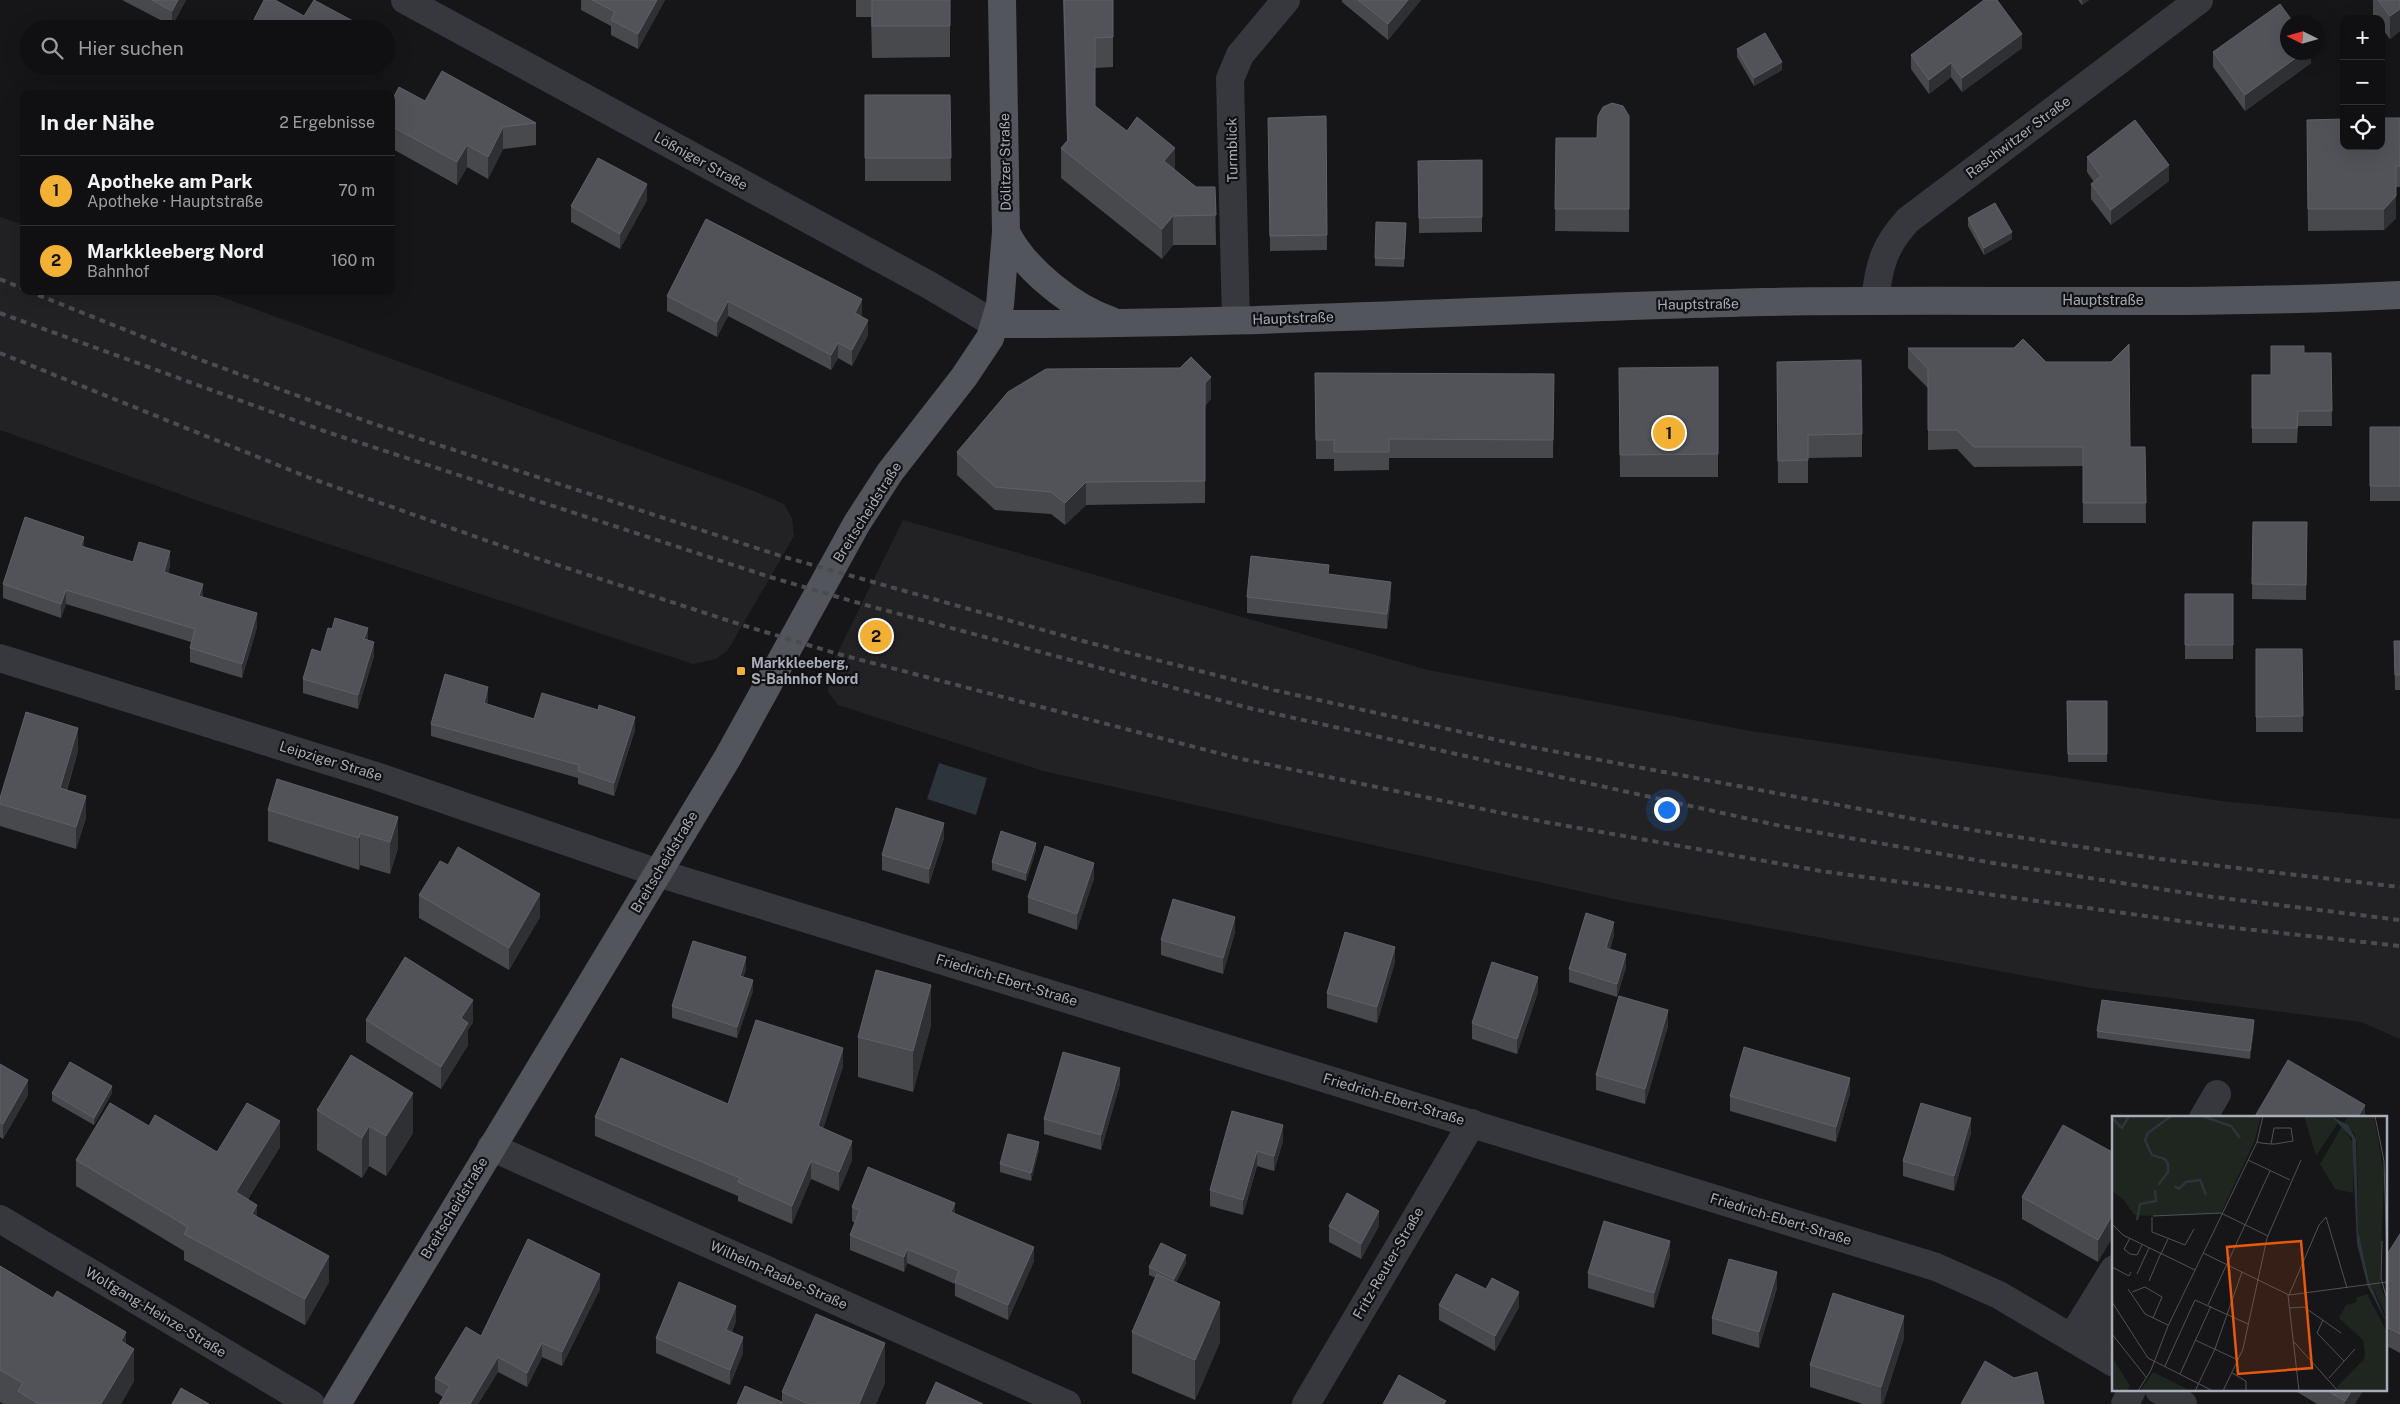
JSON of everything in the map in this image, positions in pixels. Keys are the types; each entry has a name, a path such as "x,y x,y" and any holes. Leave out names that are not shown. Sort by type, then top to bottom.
{"main road":[{"name":"Dölitzer Straße","path":"995,324 1002,294 1006,232 1002,0"},
{"path":"1006,232 1012,244 1027,261 1060,291 1087,310 1122,325"},
{"name":"Hauptstraße","path":"995,324 1122,325 1601,306 1875,300 2239,300 2400,295"},
{"name":"Breitscheidstraße","path":"337,1404 728,757 862,516 890,472 977,360 995,324"}],"street":[{"name":"Lößniger Straße","path":"405,0 930,285 995,324"},
{"name":"Turmblick","path":"1236,320 1230,79 1240,55 1286,0"},
{"name":"Raschwitzer Straße","path":"1875,300 1882,257 1893,236 1908,220 2199,0"},
{"name":"Leipziger Straße","path":"0,658 376,776 658,873"},
{"name":"Friedrich-Ebert-Straße","path":"658,873 1936,1267 1999,1295 2092,1350"},
{"path":"2204,1116 2217,1094"},
{"name":"Fritz-Reuter-Straße","path":"1306,1404 1472,1124"},
{"name":"Wilhelm-Raabe-Straße","path":"491,1147 1067,1404"},
{"name":"Wolfgang-Heinze-Straße","path":"0,1219 312,1404"},
{"path":"2092,1350 2112,1276"},
{"path":"2092,1350 2112,1316"},
{"path":"2125,1404 2131,1392"},
{"path":"2163,1392 2183,1404"}],"shaded area":[{"path":"0,217 20,224 20,295 216,295 754,491 784,504 792,518 794,536 728,650 716,659 693,664 213,506 0,430"},
{"path":"903,520 1428,670 1751,731 2221,801 2400,819 2400,1039 2361,1022 2091,988 1623,901 1043,771 838,705 828,692 829,670"},
{"path":"939,763 987,778 976,815 927,799"}],"building":[{"path":"152,0 178,0 172,11"},
{"path":"264,0 275,0 304,16 314,0 351,20 254,20"},
{"path":"592,0 657,0 638,34 611,20 615,12"},
{"path":"872,0 950,0 950,26 872,26"},
{"path":"1064,0 1113,0 1113,37 1095,38 1095,106 1127,131 1137,117 1175,148 1164,161 1196,187 1215,187 1216,215 1173,216 1162,229 1061,148 1068,140"},
{"path":"1358,0 1408,0 1388,24"},
{"path":"1984,0 1997,0 2022,34 1962,78 1951,63 1929,80 1911,55"},
{"path":"2378,0 2400,0 2400,9 2390,16"},
{"path":"2280,4 2288,15 2280,15 2280,60 2293,60 2245,95 2213,52"},
{"path":"1765,33 1782,62 1754,78 1737,49"},
{"path":"442,71 536,123 503,127 488,157 467,145 457,162 395,128 395,94 399,87 425,101"},
{"path":"865,95 950,95 951,158 865,158"},
{"path":"1612,103 1623,106 1629,116 1629,209 1555,209 1556,138 1597,138 1598,116 1603,107"},
{"path":"1326,116 1327,235 1270,236 1268,118"},
{"path":"2385,118 2400,118 2400,166 2396,166 2396,196 2384,209 2308,209 2307,120 2340,119 2340,150 2385,150"},
{"path":"2135,120 2169,165 2111,210 2091,184 2101,176 2087,157"},
{"path":"598,158 647,184 620,234 571,206"},
{"path":"1482,160 1482,217 1419,218 1418,161"},
{"path":"1995,203 2012,232 1984,248 1968,218"},
{"path":"706,219 862,299 855,313 868,320 852,350 838,343 831,355 728,301 717,322 667,296"},
{"path":"1376,222 1406,223 1404,259 1375,258"},
{"path":"2023,339 2046,362 2111,362 2129,344 2130,447 2145,447 2146,503 2083,503 2083,447 1974,447 1957,430 1928,430 1928,369 1908,348 2014,348"},
{"path":"2271,346 2304,346 2304,353 2331,353 2332,411 2298,411 2297,428 2252,428 2252,375 2271,375"},
{"path":"1191,357 1211,377 1205,383 1205,481 1086,482 1065,503 1051,492 995,487 957,452 1008,392 1046,369 1180,368"},
{"path":"1861,360 1862,434 1808,435 1808,460 1778,461 1777,362"},
{"path":"1718,367 1718,454 1620,455 1619,368"},
{"path":"1315,373 1554,374 1553,440 1389,439 1389,452 1334,452 1334,440 1316,440"},
{"path":"2370,427 2400,427 2400,486 2370,486"},
{"path":"25,517 84,537 81,546 133,562 139,542 170,551 164,572 203,584 199,596 257,613 242,664 190,648 195,629 66,590 61,604 3,584"},
{"path":"2253,522 2307,522 2306,585 2252,584"},
{"path":"1251,556 1329,565 1328,574 1391,582 1387,614 1247,597"},
{"path":"2185,594 2233,594 2233,645 2185,645"},
{"path":"335,618 368,628 364,639 374,642 358,695 303,679 312,649 321,652 328,628 332,629"},
{"path":"2394,641 2400,641 2400,675 2395,675"},
{"path":"2256,649 2302,649 2303,716 2256,717"},
{"path":"445,674 488,687 484,703 534,719 542,693 598,710 599,705 635,717 614,783 578,771 579,765 431,724"},
{"path":"2067,701 2107,701 2107,754 2068,754"},
{"path":"26,712 78,728 60,788 86,796 76,827 0,804 0,798"},
{"path":"277,779 398,817 390,842 360,833 359,838 268,810"},
{"path":"896,808 944,823 929,869 882,855"},
{"path":"1001,831 1036,843 1026,873 992,862"},
{"path":"1045,846 1094,863 1077,914 1028,897"},
{"path":"458,847 540,894 509,948 419,895 440,861 448,865"},
{"path":"1173,899 1235,917 1223,958 1161,940"},
{"path":"1586,913 1614,922 1606,948 1626,954 1617,984 1569,969"},
{"path":"1345,932 1395,947 1377,1007 1327,993"},
{"path":"693,941 746,957 740,976 753,980 737,1027 672,1006"},
{"path":"405,957 473,1000 461,1018 468,1023 441,1067 366,1020"},
{"path":"1492,962 1538,977 1517,1039 1472,1023"},
{"path":"876,970 931,985 913,1051 858,1037"},
{"path":"1619,996 1668,1010 1645,1089 1596,1075"},
{"path":"2102,1000 2254,1020 2250,1051 2097,1031"},
{"path":"756,1020 843,1048 818,1126 852,1141 839,1172 811,1161 792,1206 738,1182 740,1178 595,1117 621,1058 728,1104"},
{"path":"1744,1047 1850,1078 1836,1127 1730,1096"},
{"path":"1063,1052 1120,1068 1101,1135 1044,1119"},
{"path":"351,1055 413,1093 386,1136 369,1126 362,1138 317,1110"},
{"path":"2288,1060 2365,1105 2358,1116 2255,1116"},
{"path":"70,1062 112,1086 94,1118 52,1093"},
{"path":"0,1064 28,1080 3,1124 0,1122"},
{"path":"110,1103 149,1126 155,1115 217,1152 247,1103 280,1121 236,1192 257,1205 252,1214 329,1256 305,1299 184,1234 188,1227 76,1160"},
{"path":"1921,1103 1971,1118 1954,1176 1903,1161"},
{"path":"1232,1111 1283,1125 1274,1156 1257,1151 1243,1200 1210,1190"},
{"path":"2063,1125 2112,1152 2112,1216 2098,1240 2022,1197"},
{"path":"1008,1134 1039,1142 1031,1173 1000,1164"},
{"path":"868,1167 955,1203 951,1212 1034,1247 1008,1305 955,1282 959,1271 907,1249 904,1257 850,1235 860,1210 852,1207"},
{"path":"1347,1193 1379,1211 1361,1244 1329,1226"},
{"path":"1604,1221 1670,1241 1654,1293 1588,1273"},
{"path":"2400,1234 2400,1334 2388,1329 2388,1253"},
{"path":"528,1239 600,1274 562,1352 542,1343 527,1373 498,1357 470,1404 439,1404 450,1386 435,1378 466,1327 481,1336"},
{"path":"1161,1243 1186,1255 1174,1279 1149,1267"},
{"path":"1729,1259 1777,1272 1759,1332 1712,1318"},
{"path":"0,1266 53,1298 57,1291 126,1332 121,1341 134,1349 101,1404 39,1404 18,1391 23,1383 0,1370"},
{"path":"1157,1274 1220,1302 1195,1360 1132,1332"},
{"path":"1456,1274 1486,1289 1492,1278 1519,1292 1495,1336 1439,1305"},
{"path":"679,1282 736,1306 726,1330 743,1337 730,1370 656,1338"},
{"path":"1833,1293 1904,1316 1881,1387 1810,1365"},
{"path":"816,1314 885,1343 859,1404 809,1404 782,1392"},
{"path":"1985,1361 2014,1378 2037,1372 2044,1404 1961,1404"},
{"path":"1399,1375 1446,1401 1444,1404 1383,1404"},
{"path":"936,1382 983,1404 926,1404"},
{"path":"745,1386 782,1402 782,1404 737,1404"},
{"path":"181,1388 209,1404 172,1404"},
{"path":"2329,1392 2351,1392 2345,1401"}],"railway":[{"path":"0,279 20,287"},
{"path":"38,295 201,360 374,424 781,556 1075,639 1274,690 1515,744 1972,830 2160,859 2400,887"},
{"path":"0,313 324,431 770,577 862,604 1249,708 1781,826 1993,863 2206,896 2400,920"},
{"path":"0,353 310,478 533,557 838,654 1237,758 1545,822 1821,871 2217,926 2400,946"}],"place":[{"name":"Apotheke am Park","path":"1669,433"},
{"name":"Markkleeberg Nord","path":"876,636"},
{"name":"Markkleeberg, S-Bahnhof Nord","path":"741,671"}]}
